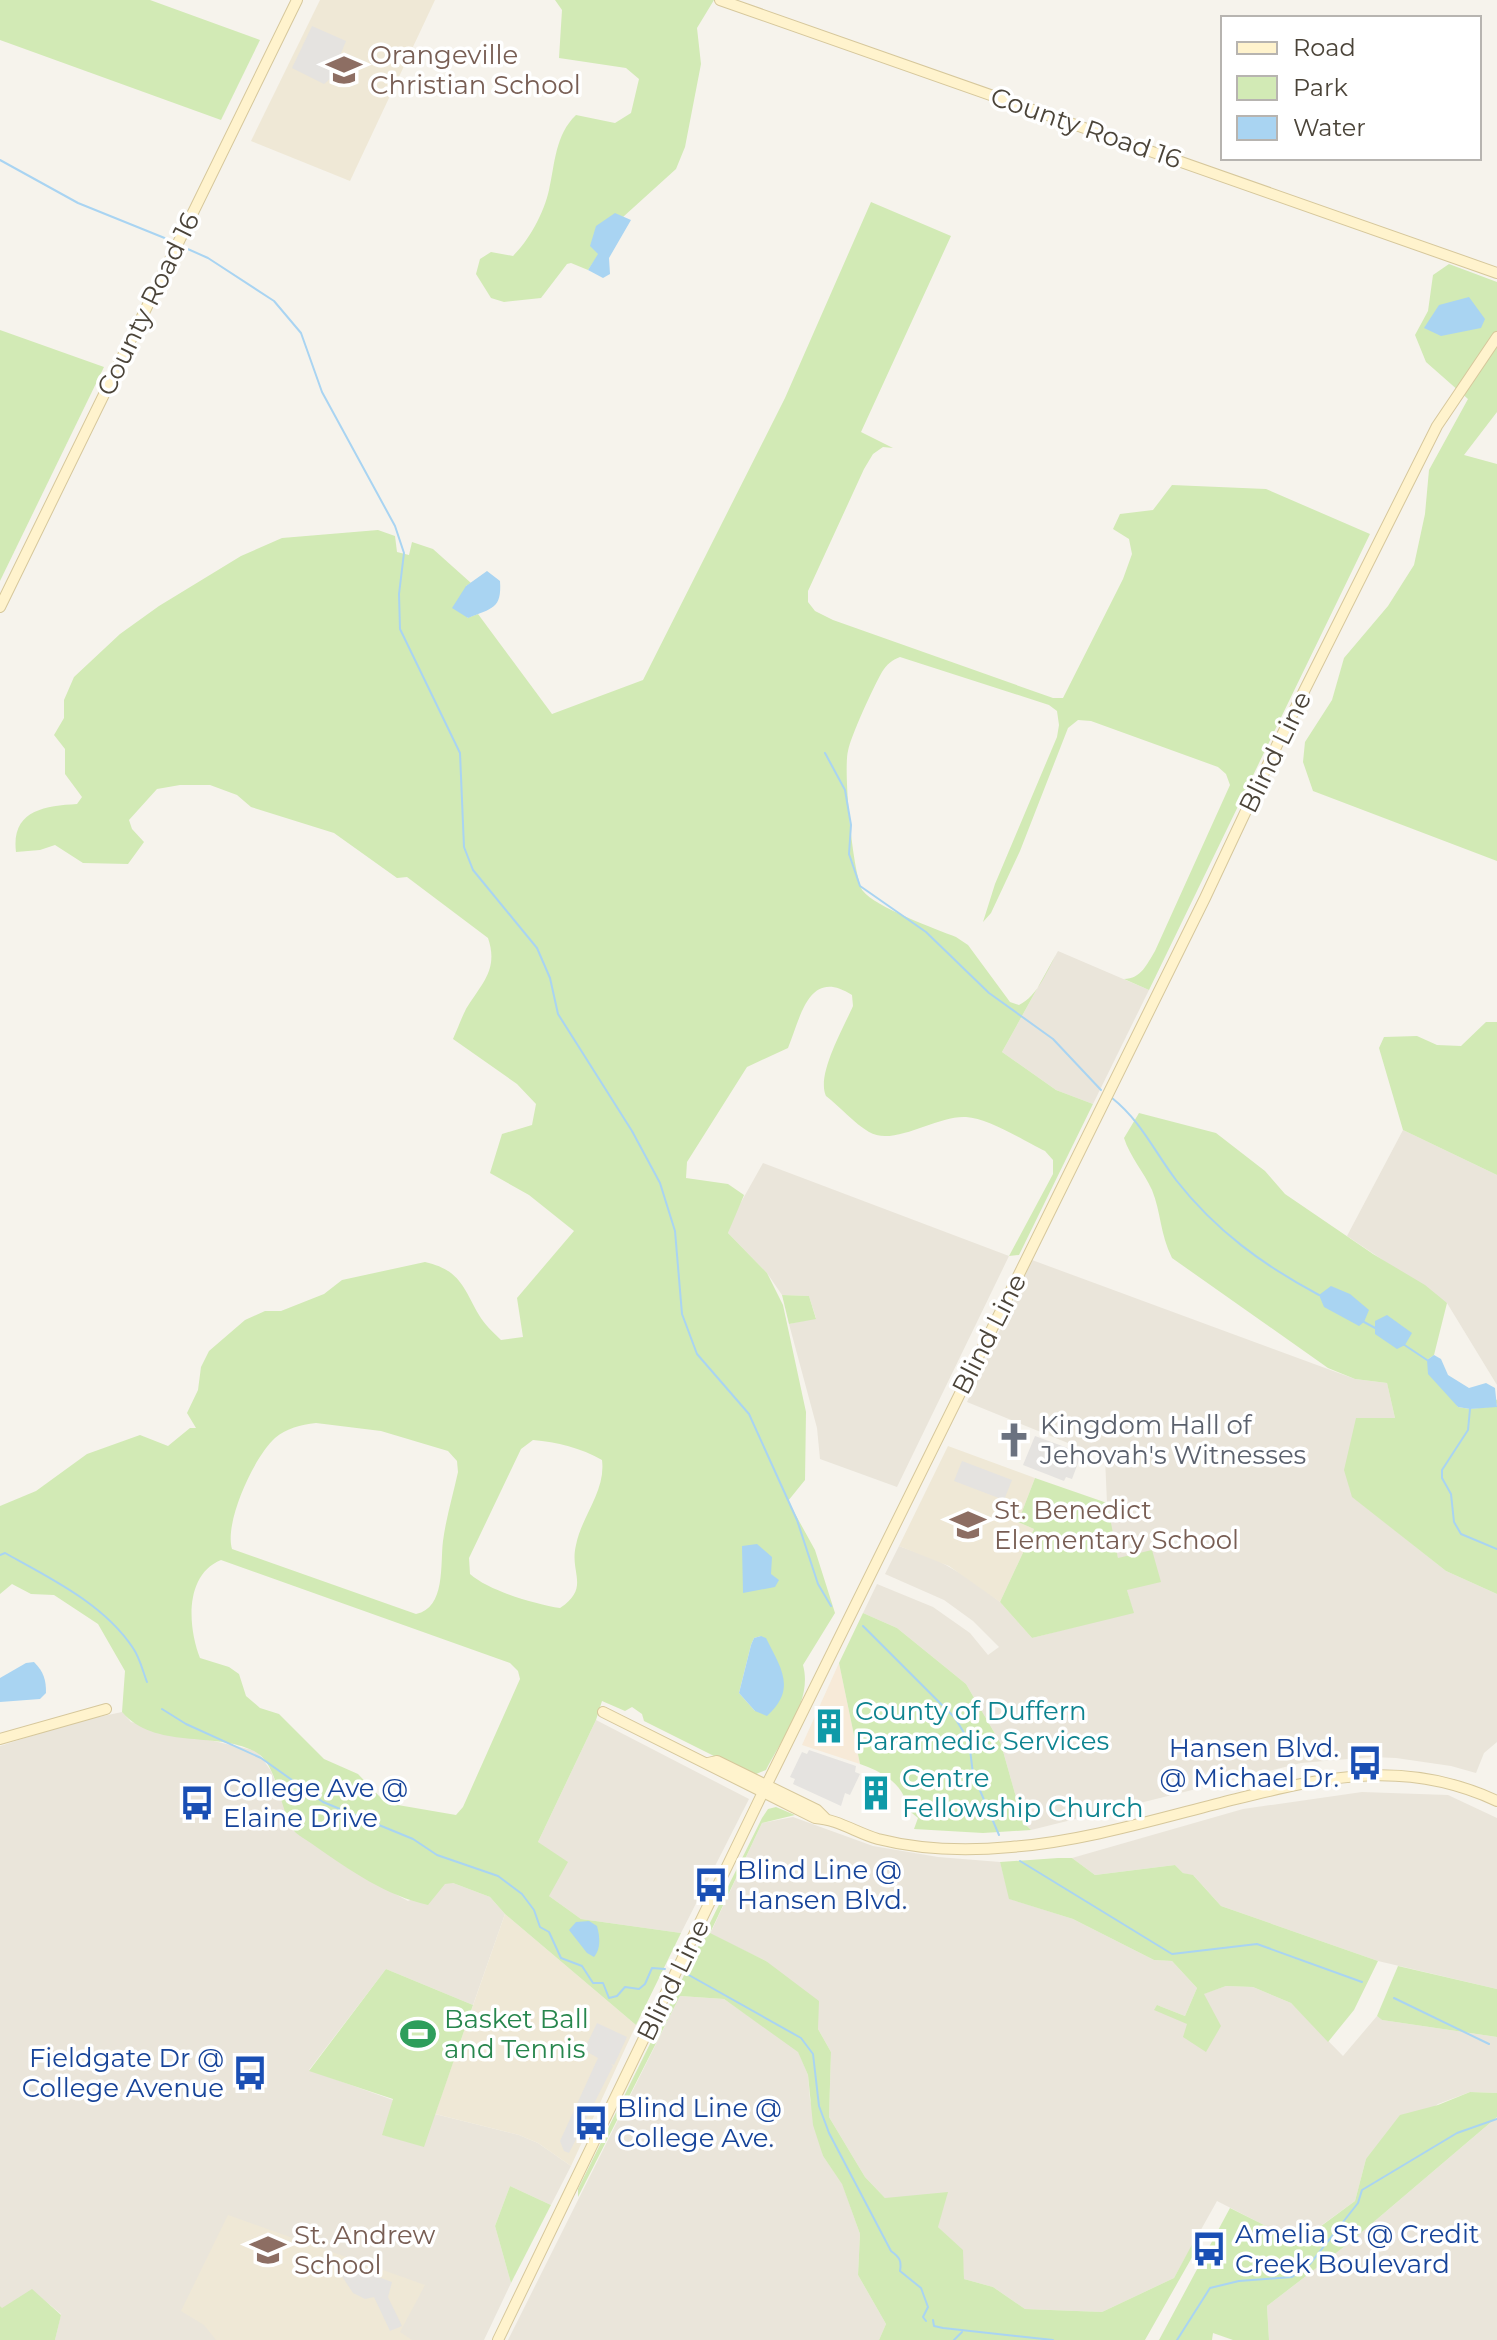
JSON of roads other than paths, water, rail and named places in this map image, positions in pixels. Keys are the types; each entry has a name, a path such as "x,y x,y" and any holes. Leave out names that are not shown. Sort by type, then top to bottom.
{"street":[{"name":"County Road 16","path":"0,607 297,0"},
{"name":"County Road 16","path":"720,0 1497,273"},
{"name":"Blind Line","path":"498,2340 764,1789 1205,898 1277,745 1431,439 1497,337"},
{"path":"0,1739 106,1709"},
{"path":"603,1712 708,1763 717,1761 764,1789 817,1810 825,1818 862,1834 922,1846 969,1849 1012,1847 1066,1839 1306,1781 1353,1775 1427,1779 1476,1791 1497,1801"}],"water":[{"path":"615,213 631,220 609,258 610,274 603,278 588,270 598,254 590,246 596,226"},
{"path":"1469,297 1485,319 1481,328 1441,336 1424,328 1439,305"},
{"path":"487,571 500,581 499,597 494,606 468,618 452,608 466,586"},
{"path":"1331,1286 1350,1294 1369,1310 1364,1322 1359,1326 1324,1307 1319,1295"},
{"path":"1387,1315 1412,1333 1405,1345 1397,1349 1375,1334 1375,1321"},
{"path":"1434,1355 1441,1359 1448,1375 1469,1388 1486,1383 1495,1388 1497,1407 1458,1407 1428,1374 1427,1360"},
{"path":"757,1544 772,1557 771,1574 779,1580 775,1587 743,1593 742,1546"},
{"path":"754,1638 766,1638 777,1659 784,1687 782,1697 767,1716 755,1711 739,1693 751,1645"},
{"path":"34,1662 44,1676 46,1693 40,1699 0,1702 0,1678 26,1663"},
{"path":"589,1921 597,1926 599,1934 599,1947 594,1957 587,1953 569,1930 576,1922"}],"waterway":[{"path":"0,160 78,203 172,241"},
{"path":"181,246 208,258 274,301 301,333 322,392 395,526 404,553 399,594 400,629 460,753 464,847 473,870 537,948 550,978 558,1014 632,1131 660,1183 675,1231 682,1314 697,1354 749,1414 797,1520 818,1584 831,1606"},
{"path":"825,753 845,790 851,825 849,854 860,886 926,932 989,993 1053,1039 1101,1090"},
{"path":"1112,1098 1131,1116 1176,1180 1207,1215 1260,1259 1319,1295"},
{"path":"1364,1322 1377,1329"},
{"path":"1403,1344 1427,1360"},
{"path":"1470,1409 1468,1430 1442,1470 1442,1478 1451,1494 1454,1522 1461,1534 1497,1549"},
{"path":"0,1555 5,1553 92,1605 133,1648 147,1682"},
{"path":"863,1626 955,1718 969,1741 973,1774 999,1835"},
{"path":"162,1709 186,1724 261,1758 323,1802 413,1839 437,1855 498,1876 522,1894 534,1910 540,1927 549,1932 561,1958 582,1966 593,1983 603,1983 609,1998 617,1996 625,1987 639,1989 645,1984 652,1968 665,1969"},
{"path":"1020,1861 1172,1954 1257,1944 1362,1982"},
{"path":"687,1974 801,2038 813,2054 819,2106 829,2133 891,2251 899,2259 900,2271 921,2288 928,2307 923,2317 926,2321"},
{"path":"1394,1998 1489,2044"},
{"path":"1177,2340 1210,2288 1239,2281 1292,2277 1310,2264 1358,2203 1362,2190 1457,2133 1497,2119"},
{"path":"933,2320 934,2326 943,2328 1053,2340"},
{"path":"954,2340 962,2332"}],"place":[{"name":"Orangeville Christian School","path":"344,70"},
{"name":"Kingdom Hall of Jehovah's Witnesses","path":"1014,1440"},
{"name":"St. Benedict Elementary School","path":"968,1525"},
{"name":"County of Duffern Paramedic Services","path":"829,1726"},
{"name":"Hansen Blvd. @ Michael Dr.","path":"1365,1763"},
{"name":"Centre Fellowship Church","path":"876,1793"},
{"name":"College Ave @ Elaine Drive","path":"197,1803"},
{"name":"Blind Line @ Hansen Blvd.","path":"711,1885"},
{"name":"Basket Ball and Tennis","path":"418,2034"},
{"name":"Fieldgate Dr @ College Avenue","path":"250,2073"},
{"name":"Blind Line @ College Ave.","path":"591,2123"},
{"name":"Amelia St @ Credit Creek Boulevard","path":"1209,2249"},
{"name":"St. Andrew School","path":"268,2250"}]}
